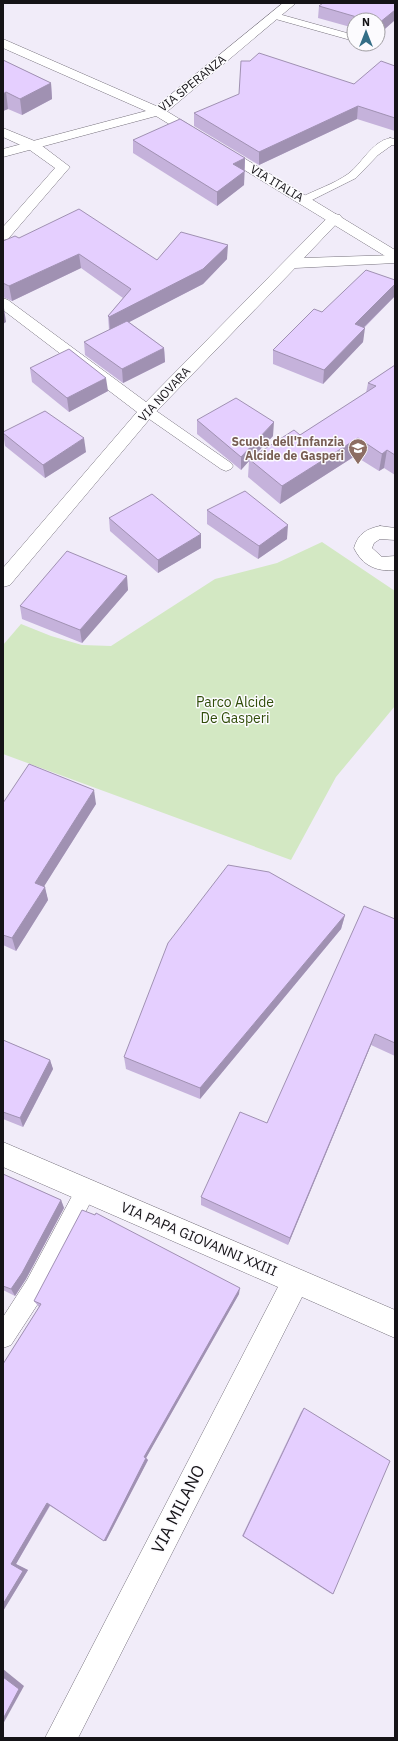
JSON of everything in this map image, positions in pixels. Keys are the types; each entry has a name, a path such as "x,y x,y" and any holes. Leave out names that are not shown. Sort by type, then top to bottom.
{"street":[{"name":"VIA SPERANZA","path":"3,153 158,112 290,3"},
{"name":"VIA ITALIA","path":"3,43 158,112 335,218 395,257"},
{"path":"3,132 32,145 63,167 3,236"},
{"name":"VIA NOVARA","path":"3,580 147,411 335,218"},
{"path":"290,264 395,257"},
{"path":"3,303 147,411"},
{"path":"395,525 387,533 372,534 364,543 363,548 365,553 374,561 389,564 395,563"},
{"name":"VIA PAPA GIOVANNI XXIII","path":"3,1154 395,1324"},
{"name":"VIA MILANO","path":"61,1738 296,1280"}],"lane":[{"path":"275,16 346,36"},
{"path":"304,200 352,176 374,153 390,141 395,142"},
{"path":"147,411 226,466"},
{"path":"3,1337 35,1288 86,1190"}],"green space":[{"name":"Parco Alcide De Gasperi","path":"322,542 395,591 395,706 336,777 291,860 3,754 3,645 21,624 51,636 82,645 111,646 215,579 277,563"}],"building":[{"path":"323,3 395,3 395,10 386,17 386,12 346,12 346,14 319,6"},
{"path":"259,53 354,84 381,61 395,66 395,118 358,106 259,152 194,113 239,94 241,61 250,61"},
{"path":"3,60 51,83 20,99 6,92 3,94"},
{"path":"180,119 245,158 233,164 245,171 217,192 133,140"},
{"path":"79,209 157,260 181,232 228,245 203,269 109,317 108,316 131,289 79,254 9,286 3,283 3,241 15,236 19,238"},
{"path":"366,270 395,280 395,284 355,324 365,328 324,370 273,350 314,309 322,312"},
{"path":"127,321 164,348 122,369 84,342"},
{"path":"69,349 106,378 67,398 30,368"},
{"path":"395,365 395,455 387,450 382,454 358,438 282,486 249,459 294,430 300,435 376,386 368,383"},
{"path":"236,398 274,422 241,457 197,420"},
{"path":"45,411 84,438 43,465 3,432"},
{"path":"245,491 288,525 259,546 207,510"},
{"path":"152,494 201,534 158,560 109,518"},
{"path":"67,551 127,576 80,630 20,606"},
{"path":"29,764 94,790 35,883 45,887 12,938 3,935 3,803"},
{"path":"228,865 269,872 345,915 200,1088 124,1057 168,943"},
{"path":"364,906 395,919 395,1043 375,1034 290,1238 201,1197 240,1112 267,1123"},
{"path":"3,1040 50,1060 20,1118 3,1112"},
{"path":"3,1174 61,1200 22,1273 11,1289 3,1286"},
{"path":"82,1210 95,1215 96,1213 240,1288 144,1457 146,1458 104,1541 47,1503 11,1564 23,1571 3,1604 3,1364 41,1304 34,1301"},
{"path":"304,1408 390,1461 333,1594 243,1536"},
{"path":"3,1677 19,1689 3,1719"}],"place":[{"name":"Scuola dell'Infanzia Alcide de Gasperi","path":"358,465"}]}
